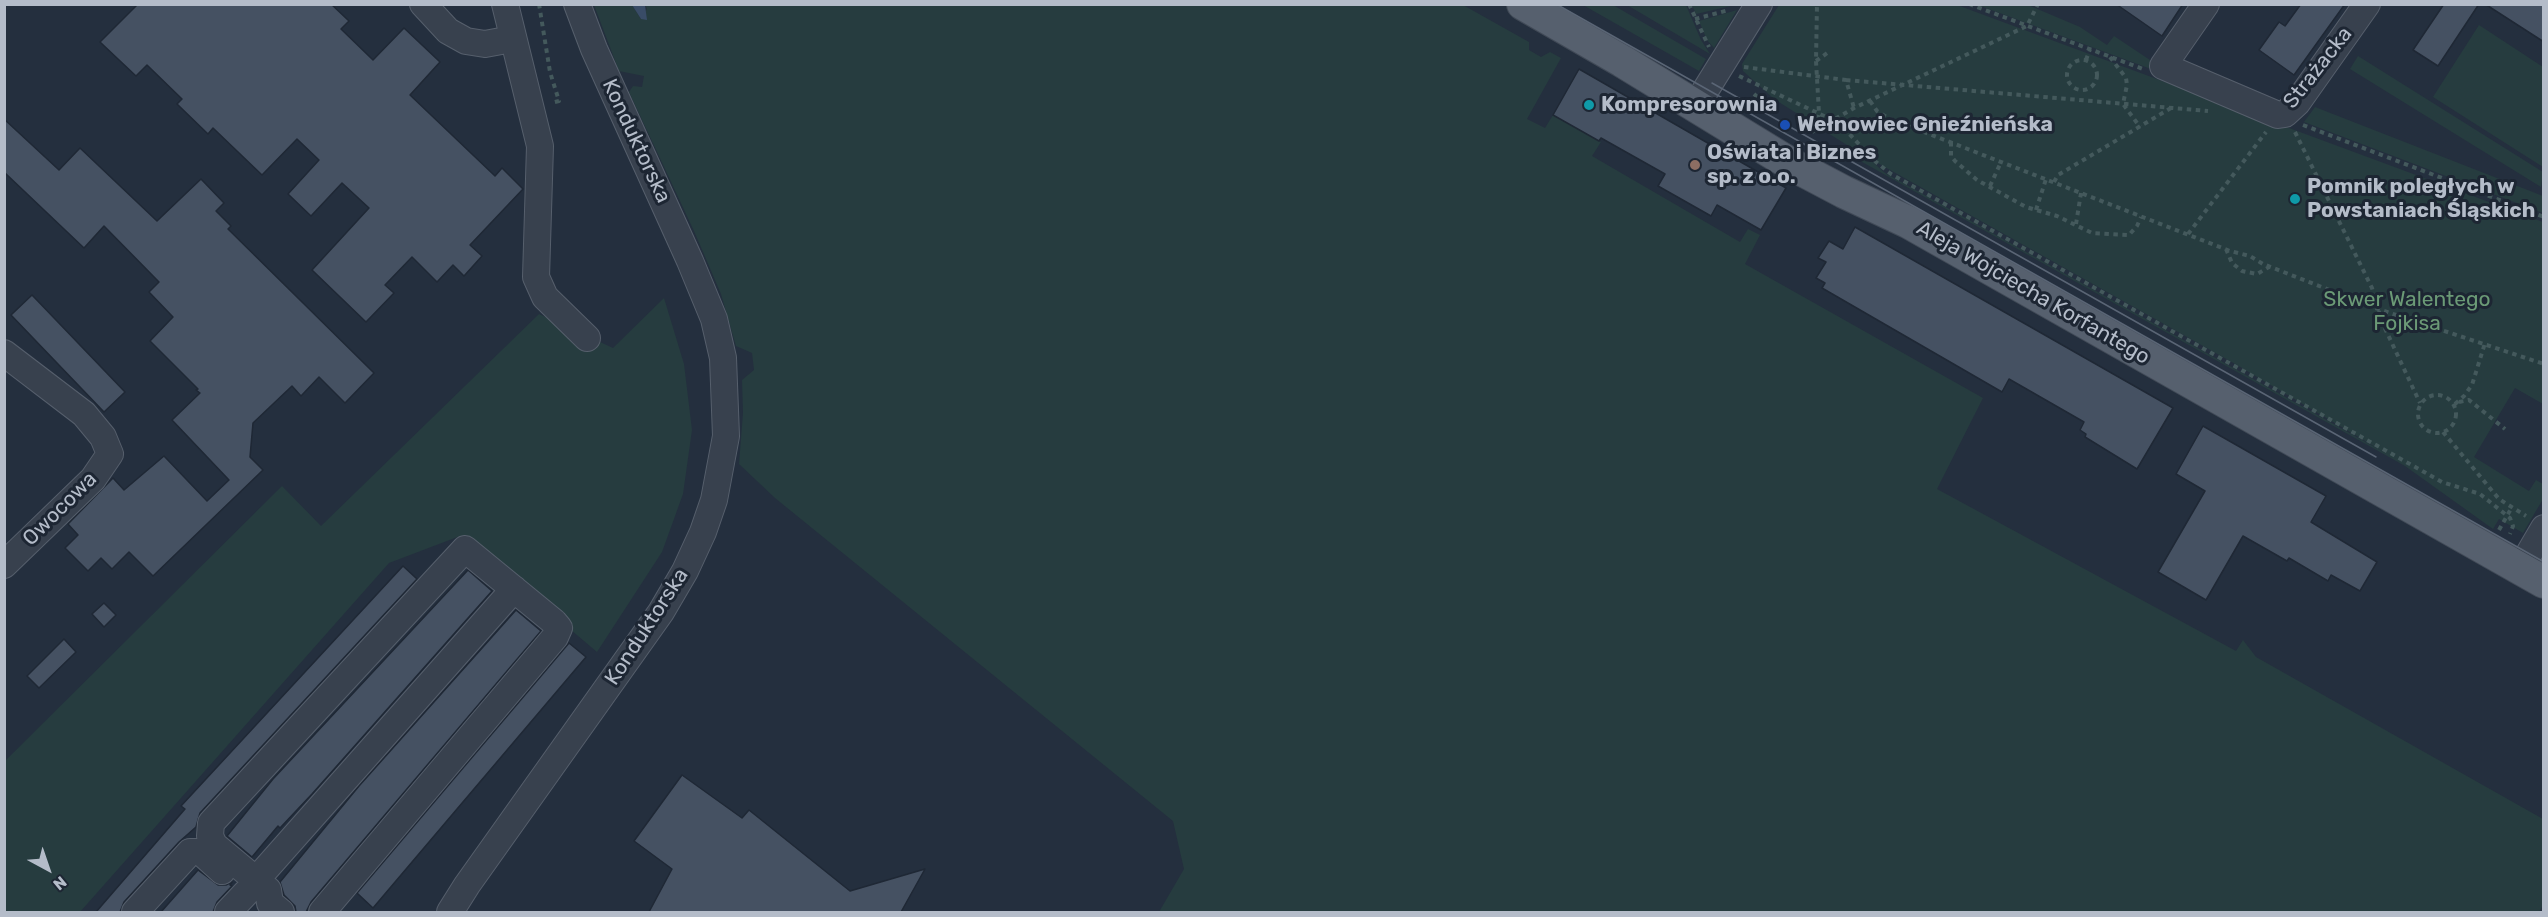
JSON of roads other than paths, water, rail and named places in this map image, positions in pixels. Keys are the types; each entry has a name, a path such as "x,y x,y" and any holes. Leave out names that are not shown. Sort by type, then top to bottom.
{"main road":[{"name":"Aleja Wojciecha Korfantego","path":"1523,4 1622,61 1695,107 1844,192 1908,222 2532,575"}],"street":[{"path":"423,4 448,31 466,41 485,44 512,39"},
{"path":"505,4 540,147 536,277 545,297 587,338"},
{"name":"Konduktorska","path":"450,912 661,612 679,581 703,532 714,500 726,435 723,358 714,319 671,217 598,60 577,4"},
{"path":"1695,107 1759,4"},
{"name":"Strażacka","path":"2206,4 2158,69 2278,115 2285,114 2296,103 2367,4"},
{"name":"Owocowa","path":"4,353 84,414 103,437 110,454 93,479 4,565"},
{"path":"2532,575 2544,528"},
{"path":"251,886 214,845 210,836 211,823 465,549 554,621 559,628 555,638 325,912"},
{"path":"228,912 514,589"},
{"path":"135,912 194,850 201,852 251,886 268,890 276,908"}],"water":[{"path":"632,5 645,5 647,20 641,19"}],"tram line":[{"path":"1556,4 2544,562"},
{"path":"1712,83 2376,457"}],"place":[{"name":"Kompresorownia","path":"1589,105"},
{"name":"Wełnowiec Gnieźnieńska","path":"1785,125"},
{"name":"Oświata i Biznes sp. z o.o.","path":"1695,165"},
{"name":"Pomnik poległych w Powstaniach Śląskich","path":"2295,199"}],"park label":[{"name":"Skwer Walentego Fojkisa","path":"2407,312"}]}
